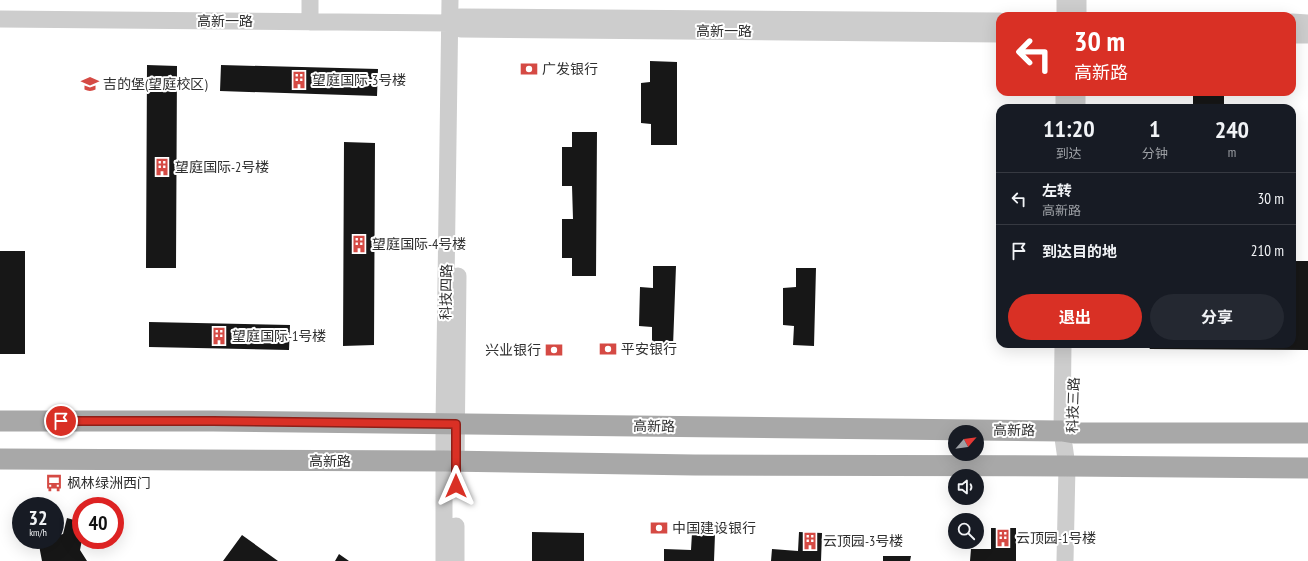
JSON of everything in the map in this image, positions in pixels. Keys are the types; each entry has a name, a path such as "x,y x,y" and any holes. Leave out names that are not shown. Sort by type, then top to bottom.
{"main road":[{"name":"高新路","path":"0,421 213,421 1068,432 1308,433"},
{"name":"高新路","path":"0,459 450,461 694,465 1308,468"}],"street":[{"path":"310,0 310,22"},
{"name":"科技四路","path":"444,561 450,461 458,17 450,0"},
{"path":"1065,0 1065,12"},
{"path":"1078,0 1078,12"},
{"name":"高新一路","path":"458,17 996,34"},
{"name":"高新一路","path":"0,19 310,22 458,17 996,21"},
{"path":"1296,22 1308,22"},
{"path":"1296,35 1308,35"},
{"name":"科技三路","path":"1063,348 1068,432"},
{"name":"科技三路","path":"1066,561 1068,432 1075,348"},
{"name":"科技四路","path":"450,461 456,561"}],"building":[{"path":"650,61 677,62 677,145 651,145 651,124 641,123 641,83 650,82"},
{"name":"望庭国际-2号楼","path":"147,65 177,66 176,268 146,268"},
{"name":"望庭国际-3号楼","path":"221,65 378,69 377,96 220,91"},
{"path":"1193,96 1224,96 1224,104 1193,104"},
{"path":"572,132 597,132 596,276 572,276 572,258 562,258 562,219 573,219 572,186 562,186 562,147 572,147"},
{"name":"望庭国际-4号楼","path":"344,142 375,143 374,345 343,346"},
{"path":"0,251 25,251 25,354 0,354"},
{"path":"1296,261 1308,261 1308,350 1150,349 1296,348"},
{"path":"653,266 676,266 673,346 652,346 652,327 639,326 640,287 653,288"},
{"path":"796,268 816,268 814,346 793,345 794,326 783,325 783,288 796,287"},
{"name":"望庭国际-1号楼","path":"149,322 290,325 289,350 149,347"},
{"path":"67,518 72,519 72,549 80,549 87,561 42,561 40,549 64,549 64,530"},
{"name":"云顶园-1号楼","path":"991,528 1016,528 1016,561 970,561 971,549 991,549"},
{"path":"532,532 584,533 584,561 532,561"},
{"name":"云顶园-3号楼","path":"799,532 822,533 821,561 771,561 772,549 798,551"},
{"path":"692,533 715,534 714,561 664,561 664,549 691,550"},
{"path":"242,535 278,561 223,561"},
{"path":"339,554 349,561 335,561"},
{"path":"883,556 911,556 910,561 883,561"}],"place":[{"name":"广发银行","path":"529,69"},
{"name":"望庭国际-3号楼","path":"299,80"},
{"name":"吉的堡(望庭校区)","path":"90,84"},
{"name":"望庭国际-2号楼","path":"162,167"},
{"name":"望庭国际-4号楼","path":"359,244"},
{"name":"望庭国际-1号楼","path":"219,336"},
{"name":"平安银行","path":"608,349"},
{"name":"兴业银行","path":"554,350"},
{"name":"枫林绿洲西门","path":"54,483"},
{"name":"中国建设银行","path":"659,528"},
{"name":"云顶园-1号楼","path":"1003,538"},
{"name":"云顶园-3号楼","path":"810,541"}],"route":[{"path":"61,421 456,424 456,486"}]}
